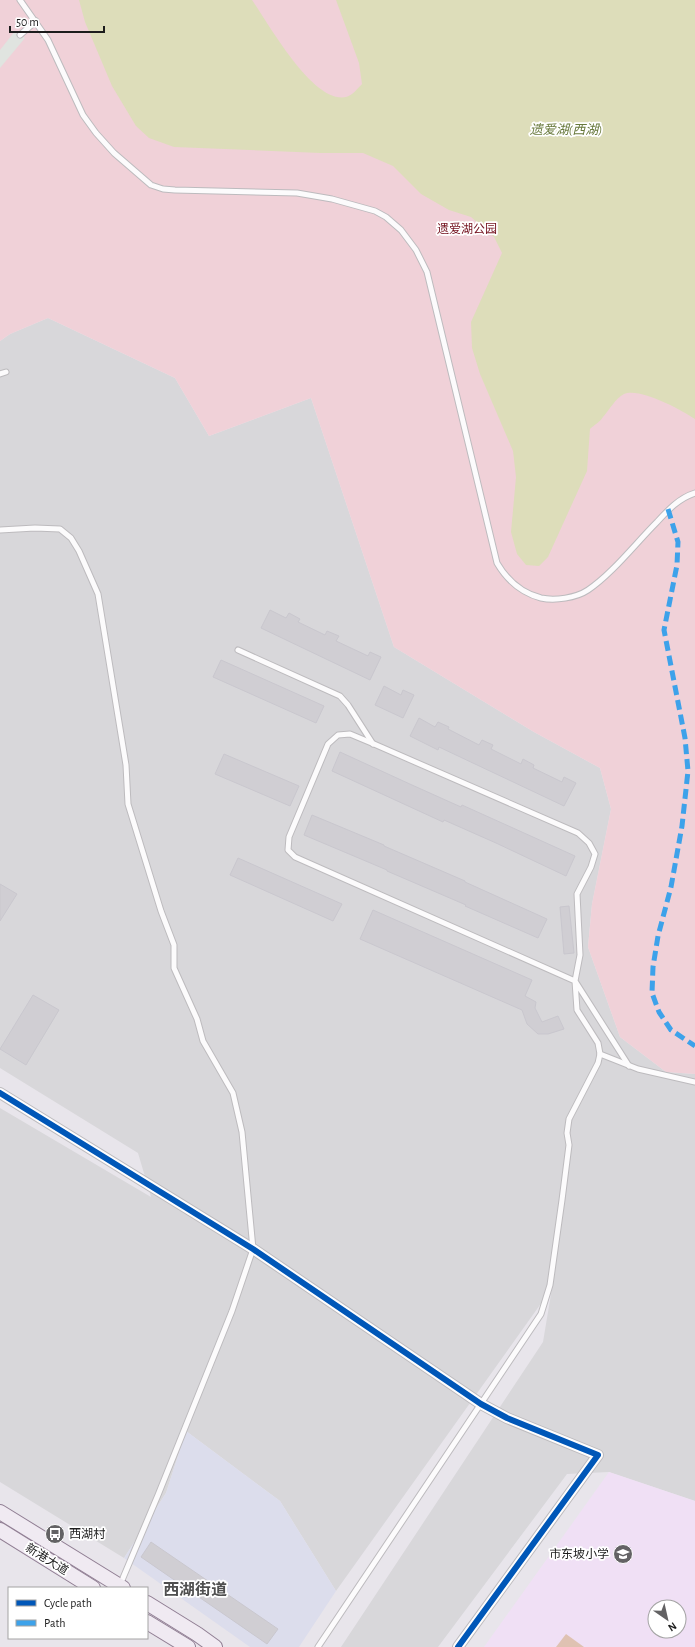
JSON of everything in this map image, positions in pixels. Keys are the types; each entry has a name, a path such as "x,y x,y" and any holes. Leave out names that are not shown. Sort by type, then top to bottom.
{"main road":[{"name":"新港大道","path":"0,1512 122,1587"},
{"name":"新港大道","path":"0,1530 91,1587"},
{"path":"148,1604 215,1647"},
{"path":"148,1623 188,1647"}],"street":[{"path":"0,1093 253,1249 481,1404 508,1418 598,1455 458,1647"}],"lane":[{"path":"20,0 48,40 83,115 114,153 151,185 163,189 175,190 297,193 332,199 375,210 401,230 416,250 427,272 497,563 503,573 526,593 545,599 556,599 586,591 602,580 668,510 680,500 694,493"},
{"path":"20,34 36,21"},
{"path":"0,374 6,372"},
{"path":"0,530 35,528 60,529 71,538 79,551 98,594 126,764 128,804 161,911 174,945 174,968 197,1019 203,1041 233,1093 242,1132 253,1249 226,1325 122,1587"},
{"path":"238,650 340,696 348,705 374,744"},
{"path":"318,1647 541,1314 550,1285 562,1200 569,1145 567,1133 568,1119 598,1063 600,1054 598,1043 577,1010 575,981 580,956 577,894 591,867 595,854 589,843 578,833 350,734 338,735 328,744 289,837 288,850 295,857 575,981 629,1066"},
{"path":"600,1054 629,1066 695,1082"}],"shaded area":[{"path":"15,31 25,38 0,68 0,50"},
{"path":"48,318 175,378 209,436 311,398 394,647 534,732 600,768 611,809 592,904 588,947 620,1037 666,1072 695,1074 695,1501 609,1472 567,1474 438,1647 341,1647 543,1342 552,1288 336,1591 280,1501 186,1431 166,1493 124,1558 0,1482 0,1108 151,1197 138,1153 0,1068 0,341 10,334"},
{"path":"186,1431 280,1501 336,1591 299,1647 250,1647 124,1558 166,1493"},
{"name":"市东坡小学","path":"609,1472 695,1501 695,1647 484,1647"},
{"path":"566,1634 584,1647 556,1647"}],"green space":[{"name":"遗爱湖公园","path":"0,0 695,0 695,1074 666,1072 620,1037 588,947 592,904 611,809 600,768 534,732 394,647 311,398 209,436 175,378 48,318 10,334 0,341"}],"water":[{"name":"遗爱湖(西湖)","path":"79,0 252,0 293,60 306,76 320,88 333,96 346,97 353,94 362,84 359,63 336,0 695,0 695,419 681,410 650,396 631,393 624,394 618,399 590,429 587,471 548,557 539,566 526,565 517,554 511,532 516,477 513,451 480,374 472,348 471,322 502,253 494,237 471,217 449,210 421,194 393,166 363,153 320,153 174,147 149,138 136,126 112,86 85,22"}],"building":[{"path":"270,610 286,618 289,613 300,619 298,622 325,635 327,631 339,636 336,641 368,656 370,652 381,657 370,680 261,628"},
{"path":"221,660 324,706 316,723 213,677"},
{"path":"384,686 401,695 403,690 414,695 403,718 375,705"},
{"path":"419,718 435,727 438,722 449,727 448,729 479,745 482,740 493,745 491,749 521,764 523,759 534,765 533,768 562,782 564,777 576,783 564,806 439,747 438,750 410,736"},
{"path":"340,752 461,807 462,805 575,856 566,876 496,843 444,820 443,822 332,771"},
{"path":"224,754 299,786 290,806 215,774"},
{"path":"312,815 384,845 547,919 538,938 387,870 304,835"},
{"path":"238,858 342,904 333,921 230,875"},
{"path":"0,884 17,894 0,921"},
{"path":"569,906 574,953 564,954 560,907"},
{"path":"373,910 532,980 525,996 536,1002 535,1008 542,1022 558,1016 564,1029 548,1034 538,1034 527,1024 522,1010 360,939"},
{"path":"33,995 59,1010 26,1065 0,1049"},
{"path":"151,1542 278,1629 267,1644 141,1557"}],"marked path":[{"path":"668,509 678,542 677,565 664,630 685,738 688,771 682,826 671,887 658,936 653,967 652,993 659,1012 671,1030 695,1046"}],"cycle path":[{"path":"0,1093 253,1249 481,1404 507,1418 598,1455 458,1647"}],"place":[{"name":"西湖村","path":"55,1534"},
{"name":"市东坡小学","path":"623,1554"}],"district":[{"name":"西湖街道","path":"195,1589"}]}
